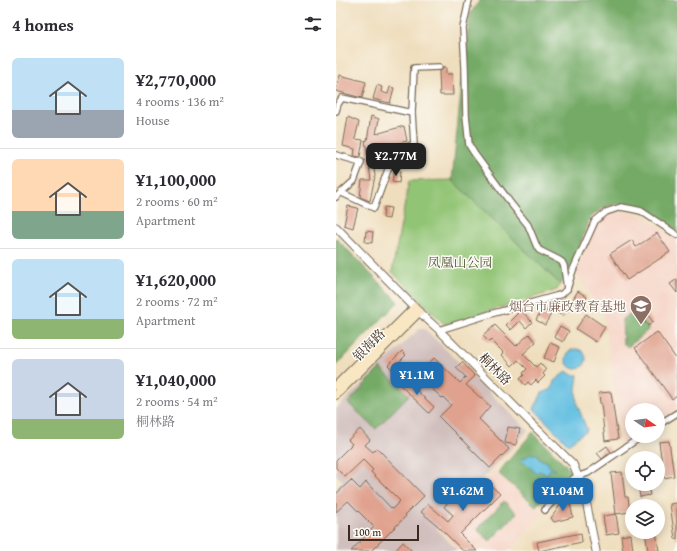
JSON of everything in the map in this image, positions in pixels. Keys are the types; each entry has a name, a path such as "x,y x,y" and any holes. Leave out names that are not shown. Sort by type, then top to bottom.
{"main road":[{"name":"银海路","path":"336,386 417,310"},
{"name":"银海路","path":"336,395 417,310"}],"street":[{"path":"468,0 463,28 466,115 469,145 528,224 539,250 562,262 564,266 566,289"},
{"path":"342,193 374,208 394,153 414,144 412,113 414,68 439,67"},
{"path":"336,111 342,98 412,113"},
{"path":"336,155 362,162 354,181 336,198"},
{"path":"439,330 562,294 566,289 595,221 606,212 621,207 632,208 641,211 677,235"},
{"name":"桐林路","path":"336,227 417,310 439,330 573,464 584,492 596,551"},
{"path":"665,421 677,413"},
{"path":"545,510 574,478 588,473 632,443"}],"shaded area":[{"name":"烟台市廉政教育基地","path":"622,211 637,213 677,238 677,408 665,417 665,403 625,403 625,443 627,443 623,446 603,313 577,274 591,233 597,223 604,216"},
{"path":"419,329 425,329 528,430 437,529 458,551 338,551 336,549 336,488 343,481 336,474 336,409"},
{"path":"494,471 542,513 510,551 461,551 439,529"}],"green space":[{"path":"480,0 677,0 677,231 642,207 618,204 603,209 590,219 567,277 560,284 452,180 470,14"},
{"name":"凤凰山公园","path":"452,180 560,284 557,290 445,325 392,272 409,181"},
{"path":"336,238 398,302 336,366"},
{"path":"636,310 648,326 648,330 628,347 623,343 622,319"},
{"path":"380,368 409,395 376,429 348,403"},
{"path":"533,432 565,464 572,474 557,491 552,488 536,506 498,473"},
{"path":"504,501 517,513 490,541 477,529"}],"water":[{"path":"576,349 583,352 586,359 583,366 576,369 569,366 566,359 569,352"},
{"path":"567,371 572,375 578,375 576,389 577,404 587,430 568,444 534,409 542,393 552,389 554,381"},
{"path":"530,454 537,454 538,458 547,462 550,467 555,469 554,471 551,469 549,470 548,474 539,471 536,473 525,462 521,463 522,459"}],"building":[{"path":"443,67 446,67 446,74 452,74 453,95 440,95 439,71 442,70"},
{"path":"340,75 366,82 362,98 336,91"},
{"path":"377,85 382,87 381,92 388,94 390,87 394,88 390,103 373,99"},
{"path":"371,116 379,119 376,134 404,126 407,141 392,145 390,152 372,157 375,176 370,201 360,197 362,180 371,180 365,140 367,141"},
{"path":"348,117 359,122 355,139 363,140 360,157 354,156 355,149 343,146"},
{"path":"394,171 400,172 399,183 392,182"},
{"path":"348,206 358,208 353,228 344,225"},
{"path":"384,207 391,208 389,219 383,218"},
{"path":"366,231 373,232 372,243 365,242"},
{"path":"657,233 670,252 627,280 610,254 632,240 636,247"},
{"path":"677,279 677,293 670,284"},
{"path":"578,291 587,297 580,308 571,302"},
{"path":"561,300 570,306 563,316 554,311"},
{"path":"542,309 551,314 545,325 536,320"},
{"path":"521,310 532,322 526,328 520,321 511,330 506,325"},
{"path":"586,314 605,327 596,342 576,329"},
{"path":"647,314 653,322 648,326 642,318"},
{"path":"495,325 516,346 529,334 536,342 523,354 536,367 540,363 546,370 543,374 545,376 538,383 536,380 531,385 528,382 525,385 520,379 527,369 518,360 512,366 502,355 504,353 491,340 489,342 483,336"},
{"path":"560,326 569,331 563,342 554,337"},
{"path":"657,332 677,360 677,395 672,399 635,348"},
{"path":"550,343 560,347 554,362 544,358"},
{"path":"402,351 406,355 400,361 408,369 400,377 388,365"},
{"path":"434,358 460,383 466,377 456,368 462,362 475,376 466,385 490,406 479,419 509,449 490,468 439,417 451,405 417,375"},
{"path":"406,380 434,407 429,413 400,385"},
{"path":"611,392 618,439 605,441 599,393"},
{"path":"508,427 520,429 516,445 505,443"},
{"path":"360,429 370,440 365,445 373,452 377,448 424,496 371,551 351,551 374,527 348,501 336,512 336,494 351,480 360,489 366,482 392,509 400,501 371,472 373,470 363,460 345,477 336,468 336,460 352,444 348,440"},
{"path":"665,441 669,441 674,476 665,478 665,451 660,451 659,443 665,443"},
{"path":"607,446 611,452 602,459 597,453"},
{"path":"622,472 625,497 628,497 628,499 625,499 625,513 616,514 611,473"},
{"path":"486,481 500,494 460,534 477,551 463,551 437,525 421,512 428,504 448,521 453,515 444,507 464,483 475,493"},
{"path":"639,491 649,491 650,495 640,497"},
{"path":"569,499 573,517 554,522 551,518 564,500"},
{"path":"677,503 677,539 675,539 670,504"},
{"path":"616,514 619,533 606,535 603,516"},
{"path":"581,533 582,542 539,551 537,542"},
{"path":"625,535 625,539 632,539 633,551 623,551 621,536"},
{"path":"646,539 657,539 659,551 648,551"},
{"path":"403,542 412,551 395,551"}],"place":[{"name":"烟台市廉政教育基地","path":"641,326"}]}
